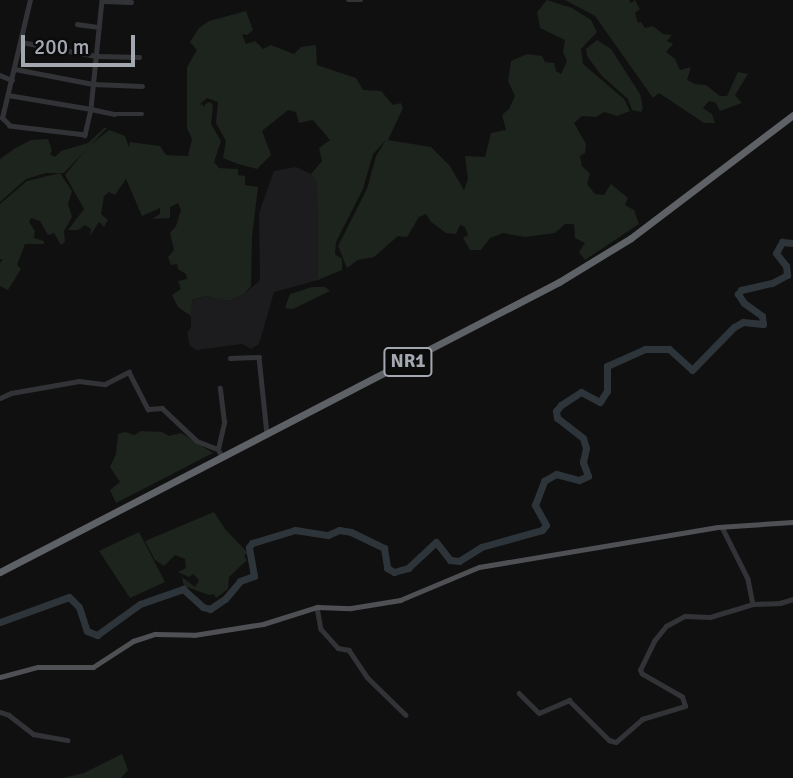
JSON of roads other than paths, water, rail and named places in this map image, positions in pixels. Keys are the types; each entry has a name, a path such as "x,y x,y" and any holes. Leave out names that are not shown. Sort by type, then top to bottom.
{"highway":[{"name":"NR1","path":"0,572 220,453 267,435 592,263 668,212 793,115"}],"main road":[{"path":"0,677 38,667 93,667 145,636 194,635 263,624 317,607 351,608 400,600 479,567 722,527 793,522"}],"street":[{"path":"30,0 15,69 2,106 2,118 10,126 83,136 90,109 102,1 131,2"},
{"path":"348,0 361,0"},
{"path":"77,24 99,27"},
{"path":"21,42 96,56 139,57"},
{"path":"15,69 93,84 142,86"},
{"path":"0,75 12,80"},
{"path":"8,95 114,114 142,114"},
{"path":"230,358 259,357 267,435"},
{"path":"0,398 11,393 65,383 105,384 129,372 148,409 160,407 174,416 197,441 220,453 224,422 220,388"},
{"path":"722,527 748,579 753,604"},
{"path":"519,693 539,713 569,700 609,740 616,742 642,719 685,706 682,697 642,674 640,670 662,630 678,618 720,615 753,604 780,603 793,599"},
{"path":"317,607 320,626 325,634 338,648 350,651 367,677 406,715"},
{"path":"0,712 9,715 33,734 68,740"}],"waterway":[{"path":"0,622 69,597 79,607 87,631 97,635 140,604 183,589 203,607 210,609 225,599 240,581 254,576 249,547 252,543 295,530 328,535 339,530 351,532 384,548 387,568 394,572 408,568 436,542 450,560 459,561 481,547 542,530 546,525 535,505 544,481 556,474 579,480 588,476 583,462 586,448 583,438 557,418 556,411 561,405 581,392 600,402 607,391 607,366 645,349 669,349 692,370 734,327 743,322 763,324 762,316 744,303 738,294 741,290 772,283 787,275 786,266 776,253 782,242 793,243"}]}
